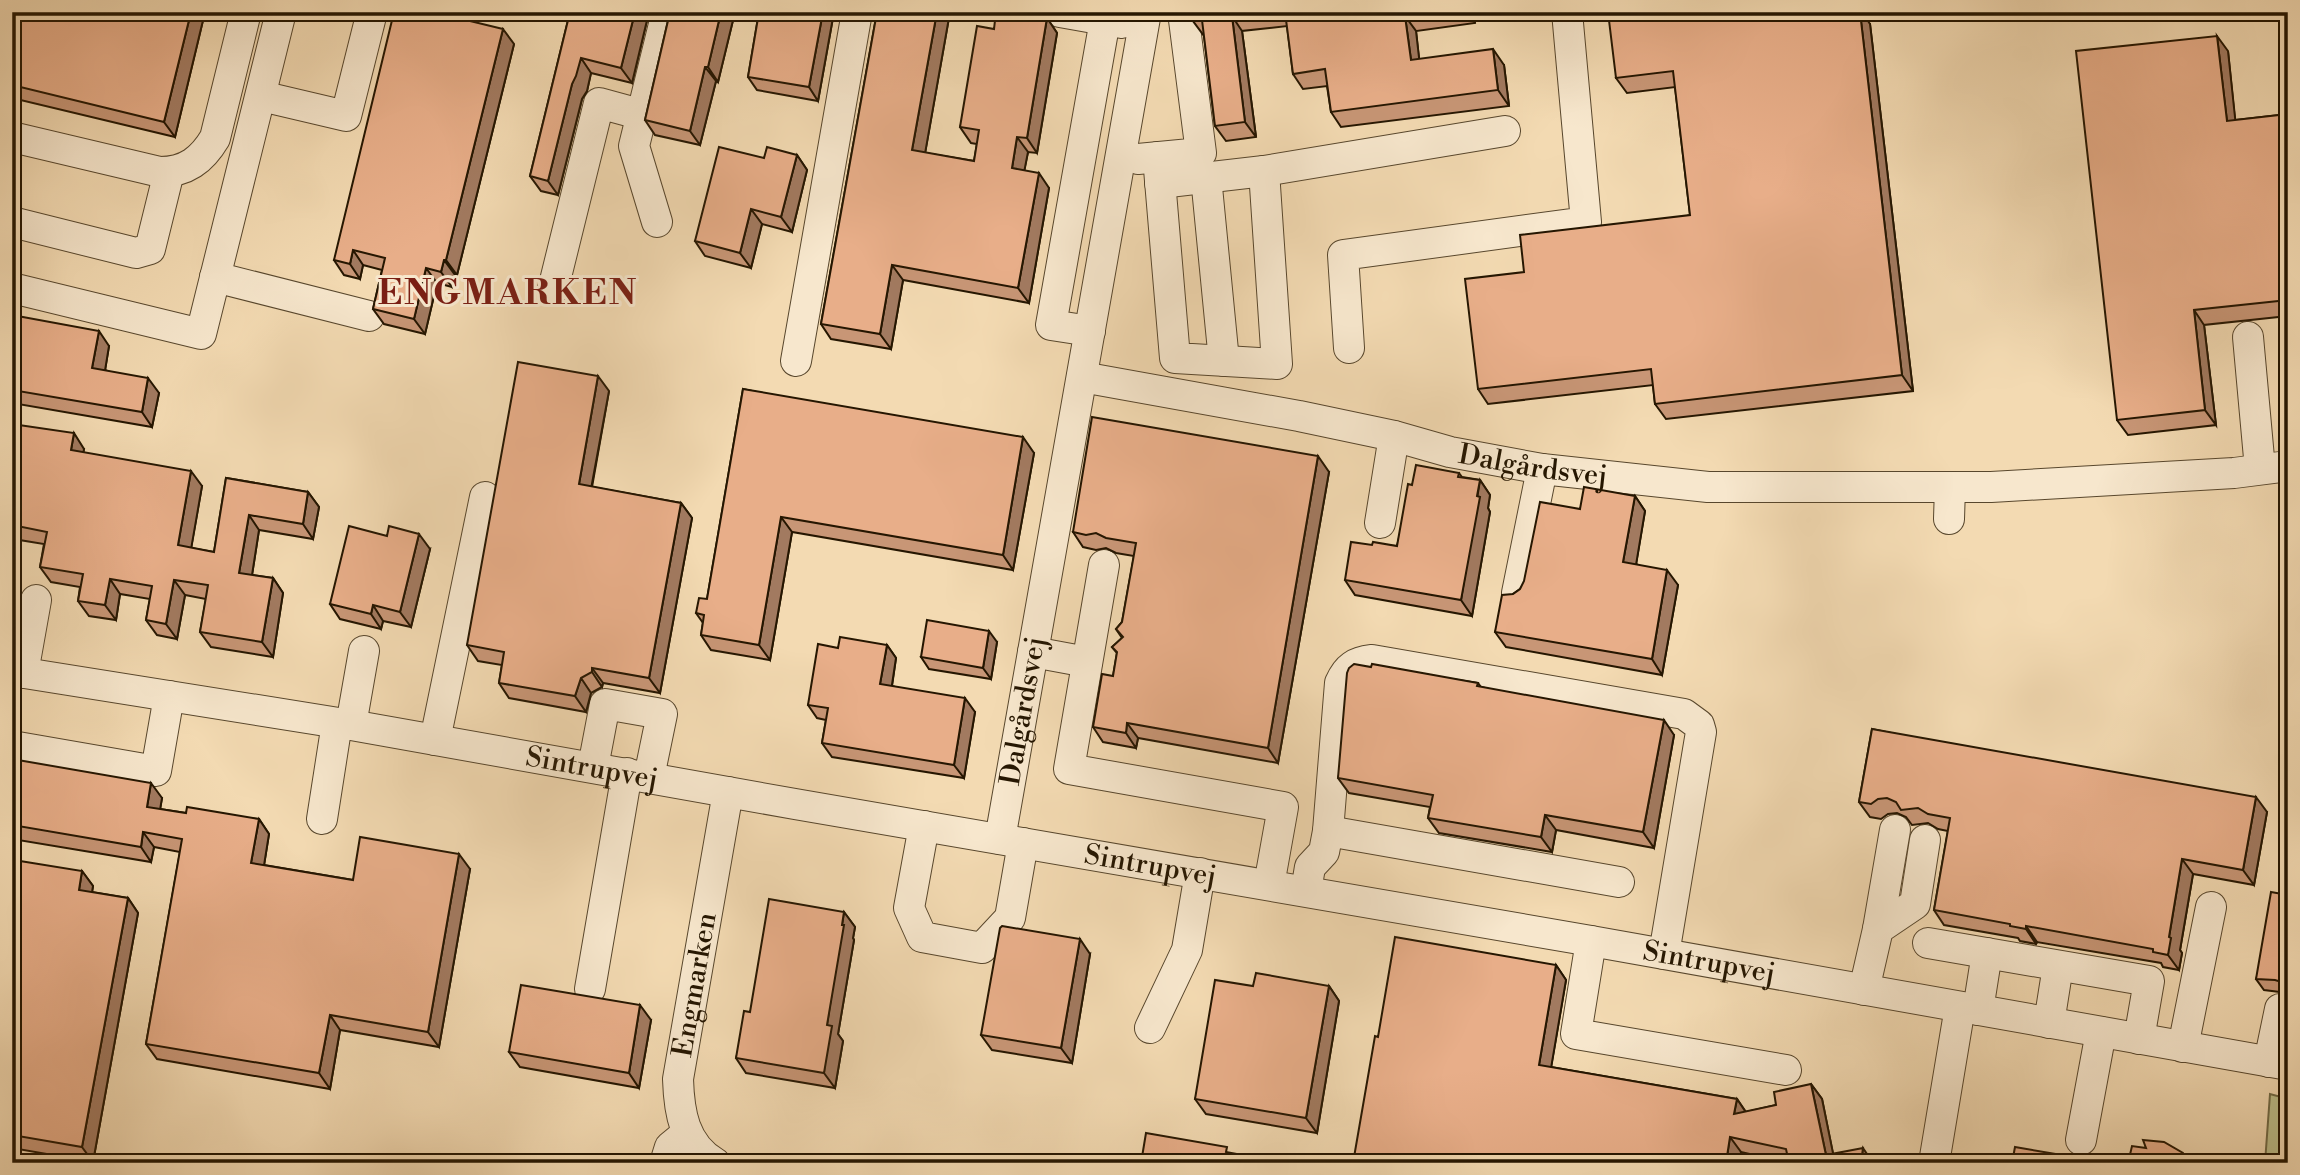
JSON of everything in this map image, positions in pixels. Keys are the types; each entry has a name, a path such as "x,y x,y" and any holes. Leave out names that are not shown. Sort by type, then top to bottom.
{"street":[{"path":"12,137 160,172 174,172 195,163 207,152 215,138 246,12"},
{"path":"12,288 201,334 281,12"},
{"path":"261,96 346,116 372,12"},
{"path":"657,222 634,146 667,12"},
{"path":"796,361 858,12"},
{"path":"1060,12 1105,20 1145,20"},
{"path":"1159,170 1201,153 1182,12"},
{"path":"1349,348 1343,255 1587,222 1567,12"},
{"path":"1090,331 1051,325 1105,20"},
{"name":"Dalgårdsvej","path":"1012,841 1033,652 1145,20"},
{"path":"554,289 599,103 643,114"},
{"path":"1120,160 1159,170 1206,177 1265,171 1505,131"},
{"path":"1159,170 1175,358 1277,364 1265,171"},
{"path":"12,222 136,253 150,249 169,172"},
{"path":"1206,177 1224,361"},
{"path":"215,277 369,316"},
{"path":"2248,337 2274,468"},
{"name":"Dalgårdsvej","path":"1082,377 1299,416 1394,436 1450,452 1542,469 1623,480 1708,487 1991,487 2234,473 2274,468"},
{"path":"1380,523 1394,436"},
{"path":"1517,593 1542,469"},
{"path":"1949,519 1950,487"},
{"path":"435,740 485,497"},
{"path":"1104,565 1069,769 1283,807 1269,885"},
{"path":"18,672 36,600"},
{"path":"322,819 364,651"},
{"path":"1033,652 1087,662"},
{"path":"1306,891 1310,867 1324,852 1340,683 1344,673 1352,665 1372,660 1684,714 1699,725 1701,732 1664,954"},
{"name":"Sintrupvej","path":"18,672 593,767 2278,1063"},
{"path":"12,746 156,771 169,696"},
{"path":"590,989 638,775 662,714 605,704 593,767"},
{"name":"Engmarken","path":"715,1163 707,1158 687,1133 679,1110 678,1079 728,792"},
{"path":"924,826 909,908 922,937 982,948 1010,918 1012,841"},
{"path":"1864,990 1878,929 1895,830"},
{"path":"1328,831 1619,882"},
{"path":"1878,929 1915,904 1925,840"},
{"path":"1150,1028 1187,950 1200,873"},
{"path":"2183,1047 2211,907"},
{"path":"1591,941 1576,1034 1786,1070"},
{"path":"1927,943 2149,981 2139,1039"},
{"path":"1934,1163 1969,1009 1987,953"},
{"path":"2049,1023 2058,965"},
{"path":"2278,1063 2280,1009"},
{"path":"2081,1140 2101,1032"},
{"path":"665,1163 670,1147 687,1133"}],"green space":[{"path":"2283,1081 2288,1084 2288,1163 2265,1163 2270,1094 2281,1097"}],"building":[{"path":"12,12 191,12 164,122 12,85"},
{"path":"394,12 433,12 503,29 446,260 441,272 426,268 414,319 373,309 385,258 353,250 350,264 334,260"},
{"path":"570,12 635,12 621,68 581,58 548,181 530,176"},
{"path":"670,12 721,12 690,131 645,120"},
{"path":"759,12 823,12 809,87 748,77"},
{"path":"877,12 937,12 912,150 974,161 979,130 960,127 977,26 994,29 996,12 1014,12 1047,18 1027,138 1017,137 1012,168 1039,173 1018,288 892,265 880,334 821,324"},
{"path":"1192,12 1264,12 1232,16 1245,122 1215,126 1202,20 1193,21"},
{"path":"1285,12 1434,12 1405,16 1411,60 1493,49 1498,90 1331,112 1325,69 1293,74"},
{"path":"1608,12 1758,12 1759,17 1796,12 1804,12 1806,15 1860,12 1902,375 1655,404 1651,369 1478,389 1465,279 1524,272 1520,235 1690,215 1673,71 1616,78"},
{"path":"2217,36 2227,121 2288,114 2288,300 2194,310 2205,410 2117,420 2076,51"},
{"path":"719,147 764,158 767,147 797,155 781,217 751,209 740,253 695,241"},
{"path":"12,315 99,331 92,368 148,378 142,412 12,390"},
{"path":"518,362 598,376 579,484 681,503 649,678 592,668 592,672 581,678 575,696 499,683 504,652 467,645"},
{"path":"743,389 1023,437 1003,555 781,517 759,645 701,635 704,615 696,613 699,598 707,599"},
{"path":"1092,417 1318,456 1268,748 1127,723 1126,733 1093,727 1102,674 1113,676 1117,652 1112,647 1123,637 1116,629 1122,622 1136,543 1106,538 1096,533 1086,535 1073,532"},
{"path":"12,424 74,433 71,450 191,471 178,545 214,552 226,478 308,492 303,524 249,515 239,573 273,578 262,642 200,632 208,585 174,580 166,624 146,620 152,586 110,579 105,605 78,601 83,574 40,567 47,532 12,525"},
{"path":"1416,465 1480,480 1477,496 1480,497 1461,600 1345,580 1351,542 1397,546 1408,484 1412,485"},
{"path":"1584,487 1635,496 1623,562 1667,570 1652,659 1495,632 1502,595 1513,594 1520,589 1524,581 1540,502 1580,509"},
{"path":"349,526 387,536 389,526 419,534 400,612 373,605 371,614 330,604"},
{"path":"927,620 989,631 983,668 921,657"},
{"path":"840,637 887,645 880,684 965,698 954,765 822,743 828,708 808,705 818,644 838,648"},
{"path":"1354,664 1371,667 1372,664 1478,683 1477,686 1664,720 1643,832 1545,815 1541,837 1428,818 1433,795 1338,778 1347,673"},
{"path":"1872,729 2256,797 2243,870 2182,859 2168,955 2153,952 2153,949 2026,926 2026,929 1934,910 1950,818 1928,814 1918,808 1901,810 1896,802 1887,798 1878,799 1871,804 1859,802"},
{"path":"12,759 151,783 147,807 186,813 187,807 259,819 251,863 353,880 360,837 459,854 428,1032 330,1015 319,1073 146,1044 182,839 143,832 141,847 12,825"},
{"path":"20,861 82,871 79,890 128,898 82,1147 12,1135 12,879 17,880"},
{"path":"2271,892 2288,895 2288,984 2256,979"},
{"path":"769,899 844,912 827,1025 832,1026 824,1073 736,1058 744,1011 750,1012"},
{"path":"1002,926 1080,939 1061,1048 981,1035"},
{"path":"1395,937 1556,965 1539,1065 1737,1099 1734,1114 1776,1105 1774,1092 1811,1084 1826,1155 1863,1148 1861,1163 1789,1163 1786,1149 1730,1137 1726,1163 1353,1163"},
{"path":"1256,973 1329,986 1306,1118 1195,1099 1215,980 1253,986"},
{"path":"521,985 640,1005 629,1073 509,1052"},
{"path":"1146,1133 1227,1147 1226,1152 1285,1163 1141,1163"},
{"path":"2143,1140 2164,1142 2183,1153 2189,1163 2126,1163 2132,1146 2146,1148"},
{"path":"2015,1147 2109,1163 2012,1163"}],"district":[{"name":"ENGMARKEN","path":"508,293"}]}
